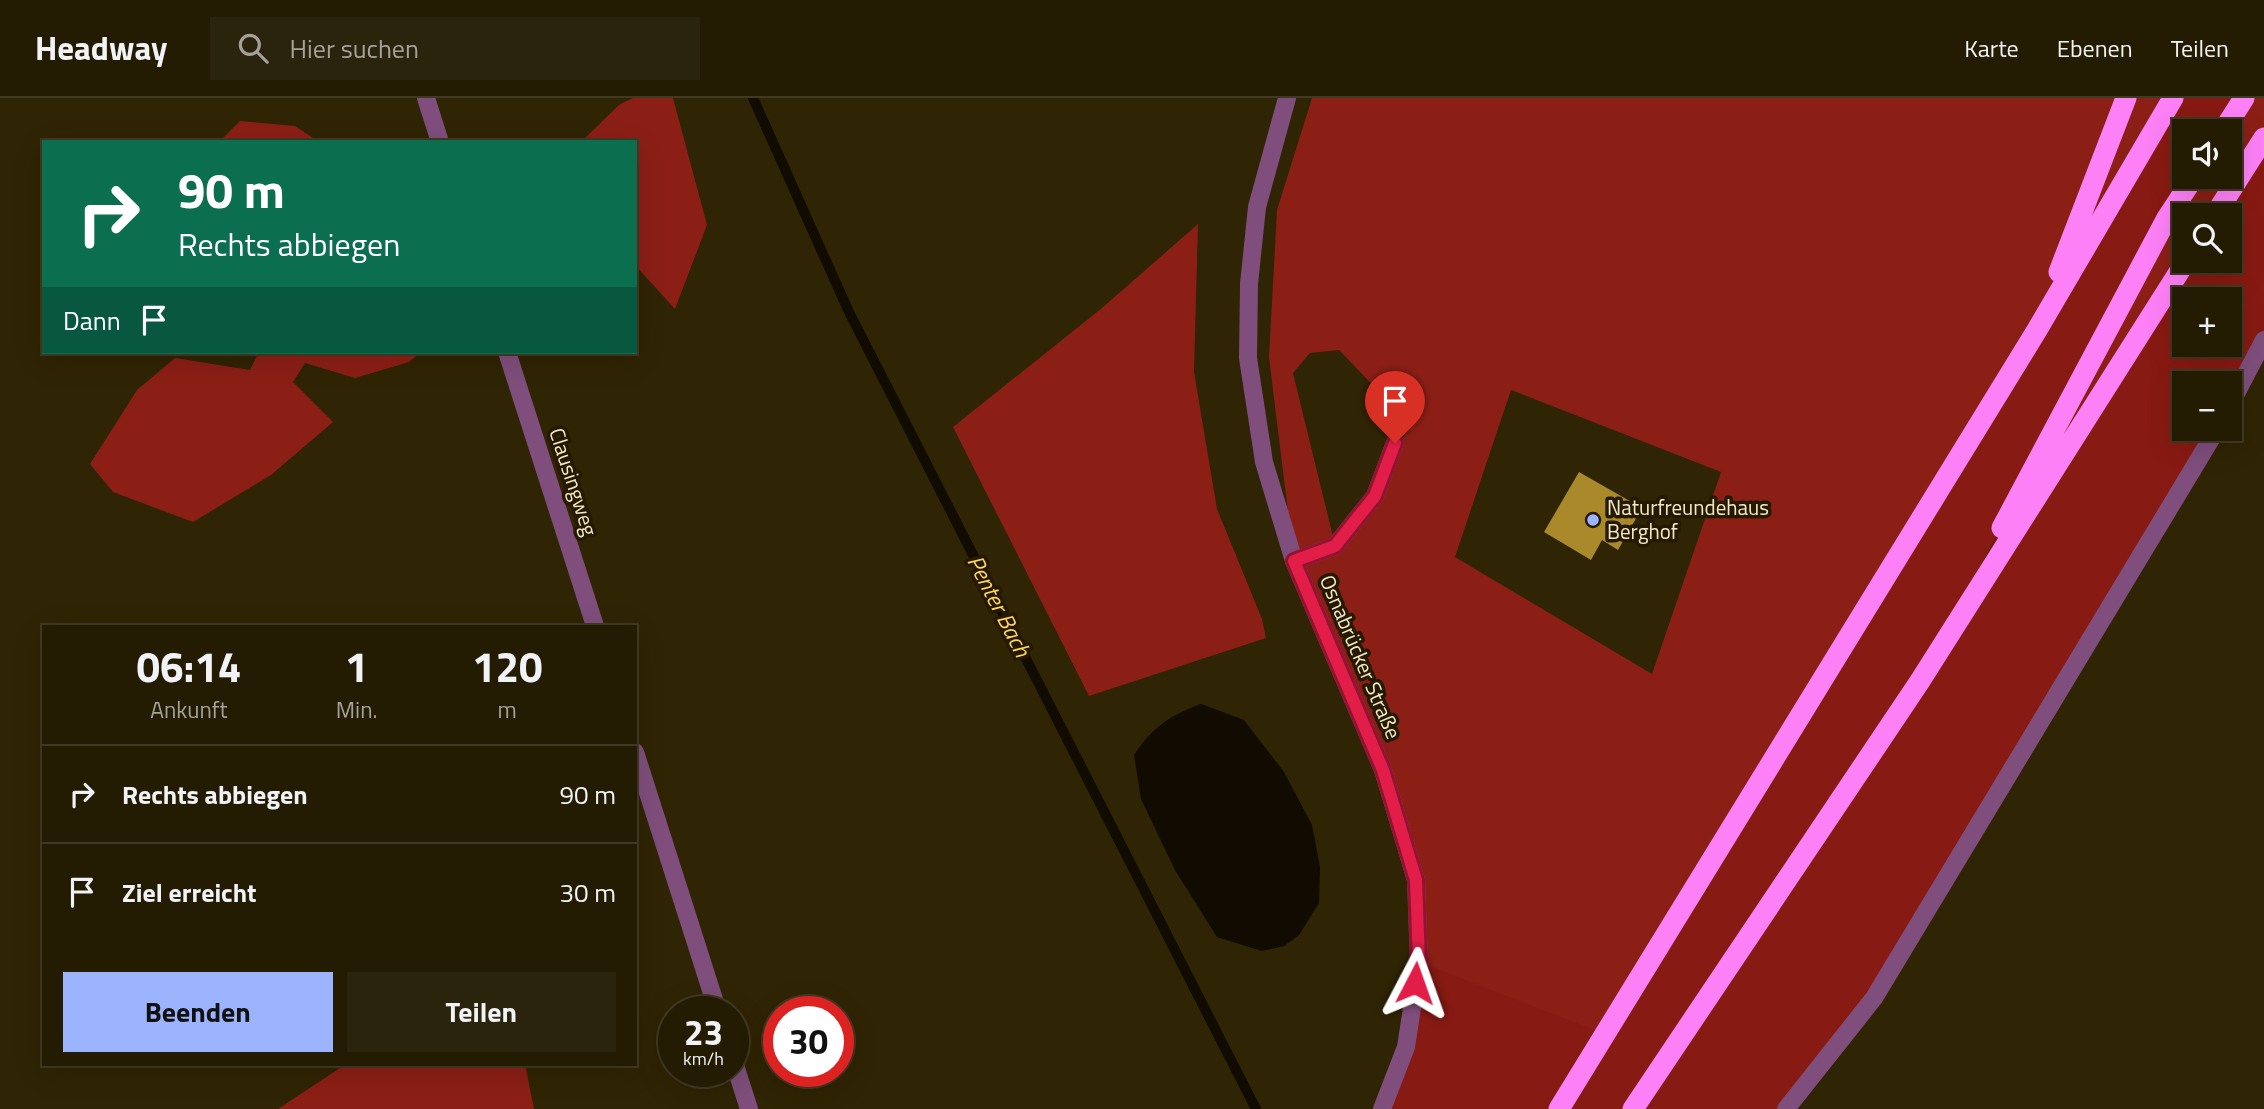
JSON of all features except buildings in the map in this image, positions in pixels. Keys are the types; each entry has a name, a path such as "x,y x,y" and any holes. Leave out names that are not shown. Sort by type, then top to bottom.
{"highway":[{"path":"2037,330 2126,98"},
{"path":"1559,1109 2037,330 2173,98"},
{"path":"2231,119 2244,98"},
{"path":"2223,203 2264,138"},
{"path":"1920,681 2167,218 2186,189"},
{"path":"1633,1109 1920,681 2178,273"}],"street":[{"path":"426,98 439,140"},
{"name":"Osnabrücker Straße","path":"1287,98 1257,207 1249,284 1248,358 1264,462 1294,561 1383,770 1416,880 1417,974 1406,1047 1382,1109"},
{"path":"2242,382 2264,340"},
{"name":"Clausingweg","path":"508,354 595,625"},
{"path":"1786,1109 1874,998 2210,441"},
{"path":"1294,561 1335,546 1375,496 1395,443"},
{"path":"637,758 713,996"},
{"path":"742,1087 749,1109"}],"shaded area":[{"path":"633,98 673,98 707,225 675,309 637,267 637,140 583,140 620,104"},
{"path":"1312,98 2173,98 1605,1034 1419,962 1416,880 1294,561 1269,357 1277,210","holes":["1339,350 1411,425 1335,545 1293,373 1310,353","1511,390 1721,472 1652,674 1455,557"]},
{"path":"2173,98 2244,98 2231,119 2172,119 2172,189 2179,189 2167,218 1926,668 2178,273 2242,273 2242,203 2223,203 2232,189 2242,189 2242,173 2264,138 2264,340 2242,382 2242,371 2172,371 2172,441 2210,441 1874,998 1786,1109 1382,1109 1419,962"},
{"path":"2244,98 2264,98 2264,138 2242,173 2242,119 2235,119"},
{"path":"240,121 295,126 316,140 221,140"},
{"path":"2186,189 2232,189 2223,203 2177,203"},
{"path":"2172,210 2172,273 2176,273 1920,681"},
{"path":"1198,224 1194,372 1217,509 1262,619 1266,638 1089,696 953,427 1102,308"},
{"path":"258,354 419,354 409,362 355,378 305,363 293,382 333,422 271,475 193,522 113,492 90,464 137,390 175,358 250,370"},
{"path":"1201,704 1244,720 1284,772 1312,825 1320,867 1319,903 1299,935 1284,946 1262,951 1217,937 1175,870 1141,799 1134,755 1163,723"},
{"path":"343,1066 525,1066 534,1109 278,1109"}],"waterway":[{"name":"Penter Bach","path":"753,98 849,312 1256,1109"}],"place":[{"name":"Naturfreundehaus Berghof","path":"1593,520"}],"route":[{"path":"1395,443 1375,496 1335,546 1294,561 1383,770 1416,880 1419,962 1415,983"}]}
